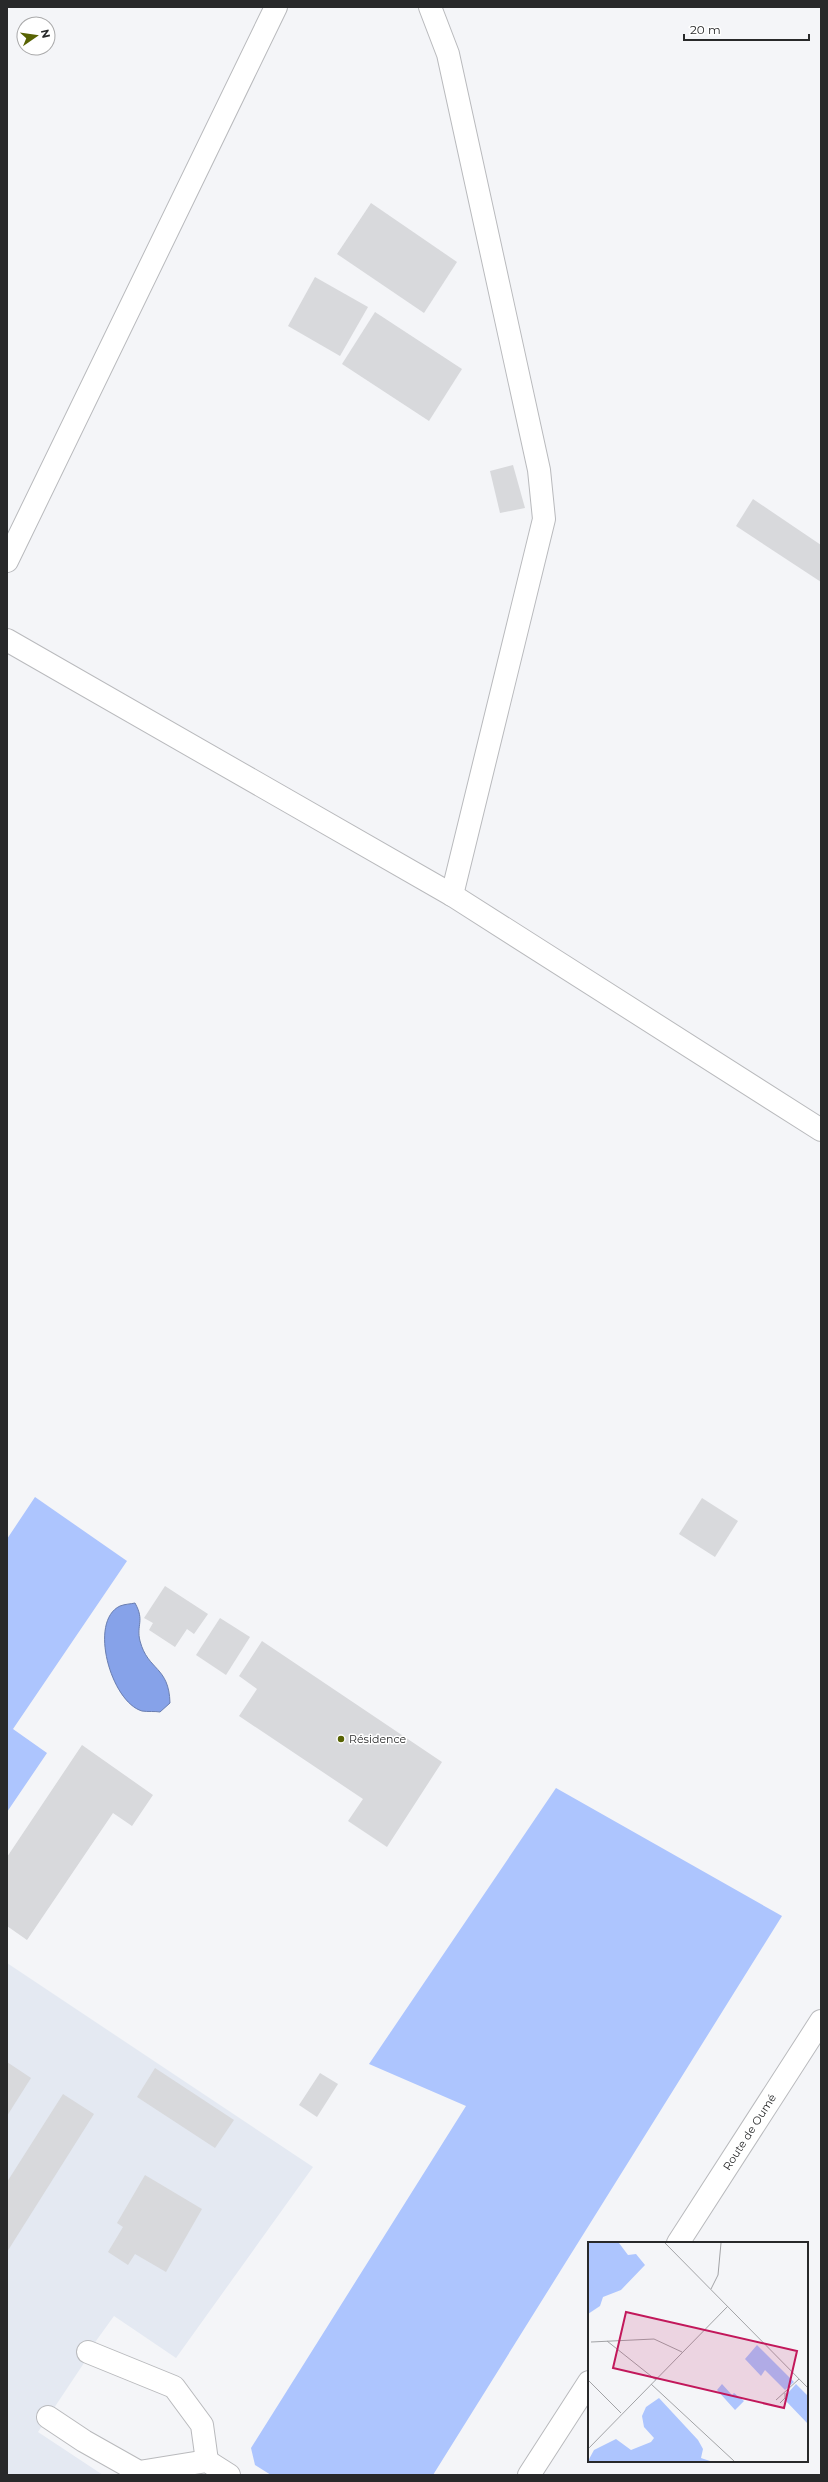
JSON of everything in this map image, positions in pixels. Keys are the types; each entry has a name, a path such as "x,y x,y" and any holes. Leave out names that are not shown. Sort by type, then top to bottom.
{"street":[{"path":"7,562 276,7"},
{"path":"430,7 448,54 539,470 544,519 452,895"},
{"path":"7,640 452,895 821,1130"},
{"name":"Route de Oumé","path":"679,2242 821,2021"},
{"path":"88,2352 174,2387 202,2425 207,2461"},
{"path":"530,2475 588,2384"},
{"path":"48,2417 139,2472 207,2461 229,2475"}],"shaded area":[{"path":"35,1497 127,1561 13,1729 47,1753 7,1812 7,1539"},
{"path":"135,1603 140,1619 140,1641 148,1658 162,1675 169,1691 170,1703 160,1712 142,1711 131,1705 121,1693 113,1678 107,1661 105,1643 106,1627 110,1614 120,1606"},
{"path":"556,1788 782,1916 433,2475 271,2475 255,2465 251,2448 466,2106 369,2064"},
{"path":"7,1963 313,2167 176,2358 114,2316 88,2352 84,2363 38,2432 103,2475 7,2475"}],"building":[{"path":"371,203 457,262 424,313 337,254"},
{"path":"315,277 368,307 340,356 288,326"},
{"path":"375,312 462,369 429,421 342,364"},
{"path":"513,465 525,508 500,513 490,471"},
{"path":"753,499 821,545 821,582 736,526"},
{"path":"702,1498 738,1521 715,1557 679,1534"},
{"path":"165,1586 208,1614 194,1634 187,1629 175,1647 149,1630 153,1623 144,1618"},
{"path":"220,1618 250,1637 226,1675 196,1655"},
{"name":"Résidence","path":"262,1641 442,1762 387,1847 348,1821 363,1799 239,1716 257,1689 239,1676"},
{"path":"82,1745 153,1795 132,1826 113,1813 27,1940 7,1926 7,1857"},
{"path":"7,2062 31,2078 7,2116"},
{"path":"155,2068 234,2120 215,2148 137,2097"},
{"path":"320,2073 338,2084 317,2117 299,2105"},
{"path":"63,2094 94,2114 7,2252 7,2182"},
{"path":"145,2175 202,2209 166,2272 135,2254 128,2265 108,2252 123,2227 117,2223"}],"place":[{"name":"Résidence","path":"341,1739"}]}
